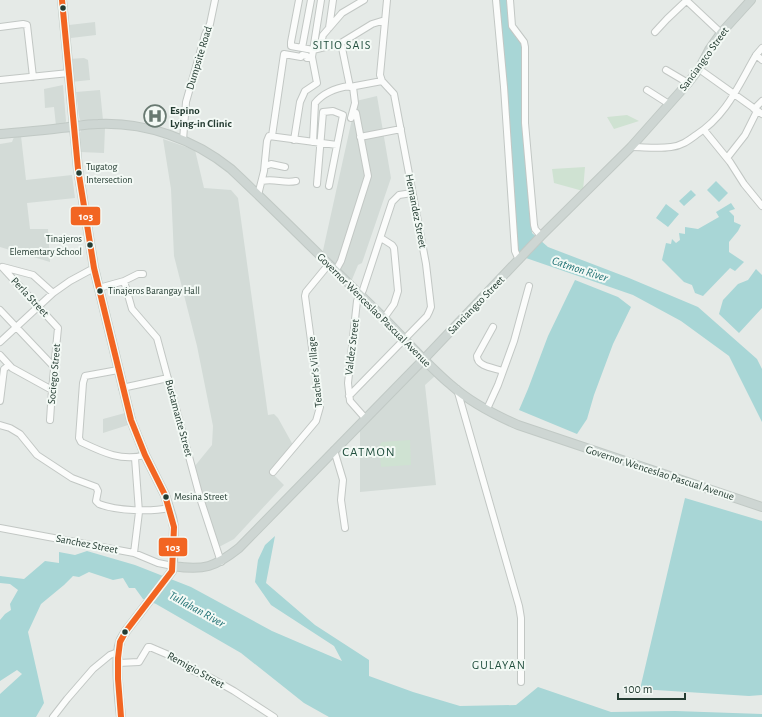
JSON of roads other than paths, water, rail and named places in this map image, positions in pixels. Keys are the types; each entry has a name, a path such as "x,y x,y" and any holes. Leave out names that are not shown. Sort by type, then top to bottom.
{"main road":[{"path":"62,0 78,170 94,268 130,420 145,456 165,495 170,508 174,527 173,566 168,577 126,631 120,642 118,663 121,717"},
{"name":"Sanciangco Street","path":"173,566 204,568 221,562 239,548 424,359 540,237 631,147 688,83 722,33 751,0"},
{"name":"Governor Wenceslao Pascual Avenue","path":"0,134 99,124 134,126 183,140 224,163 336,270 404,340 457,390 486,409 518,425 762,507"}],"street":[{"name":"Dumpsite Road","path":"183,140 186,102 205,35 210,24 215,0"},
{"path":"299,0 291,46 313,50 341,43 372,24 384,20"},
{"path":"302,48 311,0"},
{"path":"294,140 300,102 306,91 317,83 312,58 321,0"},
{"path":"328,29 333,0"},
{"path":"322,47 323,35 342,13 364,0"},
{"path":"313,142 316,101 336,88 351,87 382,81 380,75 387,0"},
{"path":"496,0 504,87 514,251 521,258"},
{"path":"510,0 512,26 524,42 525,46 525,123 534,225 540,237"},
{"path":"655,32 686,0 722,33"},
{"path":"0,26 27,25 33,77"},
{"path":"336,270 341,262 368,176 354,115 355,103 341,43"},
{"path":"631,147 671,147 683,144 704,130 716,120 727,107 756,55 762,48"},
{"path":"272,136 284,54 301,57 302,55 307,56 307,58 312,58"},
{"path":"756,55 762,60"},
{"path":"698,69 758,111"},
{"path":"666,70 688,83"},
{"path":"0,80 69,73"},
{"name":"Hernandez Street","path":"349,396 428,314 431,307 426,264 394,94 382,81"},
{"path":"647,90 669,104"},
{"path":"727,158 745,135 762,101"},
{"path":"317,184 323,112 333,111 343,115 329,186"},
{"path":"360,136 401,130"},
{"path":"704,130 734,167 744,184 762,206"},
{"path":"258,195 265,166 266,140 269,136 337,145"},
{"path":"265,166 271,164 285,167"},
{"path":"262,180 271,179 290,183 296,181"},
{"name":"Valdez Street","path":"349,396 348,384 357,301 363,290 392,202 399,195 412,193"},
{"path":"381,238 394,248 399,286 396,299 384,318"},
{"name":"Teacher's Village","path":"273,472 316,420 319,414 320,407 305,296 306,292 329,264"},
{"path":"1,266 33,275 53,293"},
{"name":"Perla Street","path":"1,266 58,328"},
{"path":"0,342 53,293 72,280 94,268"},
{"path":"99,288 124,281 138,274 143,274"},
{"name":"Bustamante Street","path":"124,281 132,309 158,338 201,501 221,562"},
{"path":"486,409 503,371 514,341 529,286"},
{"path":"0,310 54,366"},
{"path":"493,327 477,360 484,366 503,371"},
{"name":"Sociego Street","path":"50,420 58,328"},
{"path":"0,356 9,365 52,390"},
{"path":"0,401 4,369 9,365"},
{"path":"118,370 85,376 83,383 79,438 81,442 116,457 134,458 145,456"},
{"path":"122,388 168,378"},
{"path":"457,390 519,606 521,618 521,682"},
{"path":"349,396 350,401 365,418"},
{"path":"0,425 10,428 20,434 37,455 72,478 96,487 98,491 96,501 99,504 151,511 170,508"},
{"path":"334,450 343,477 341,500 345,528"},
{"path":"134,458 138,510 134,554"},
{"name":"Sanchez Street","path":"0,528 134,554 158,563 173,566"},
{"name":"Remigio Street","path":"118,663 139,662 148,647 150,647 171,656 189,669 211,678 274,717"},
{"path":"53,717 93,669 110,655 118,652"}],"water":[{"name":"Catmon River","path":"499,0 508,0 510,25 514,35 523,46 523,127 532,233 548,247 629,278 698,307 757,359 762,369 762,422 729,356 681,321 633,295 526,258 518,253"},
{"path":"716,181 728,193 719,202 707,190"},
{"path":"691,190 696,195 684,206 679,201"},
{"path":"731,203 735,209 729,211 734,216 734,222 741,225 729,242 729,252 744,262 735,271 730,268 703,296 695,293 692,285 684,282 662,260 666,243 671,244 672,239 676,243 680,240 679,233 685,234 685,227 698,229 719,217 716,212"},
{"path":"666,204 679,214 668,227 656,218"},
{"path":"756,269 762,275 762,308 739,333 719,314 723,300 738,284 748,280"},
{"path":"575,280 618,297 631,307 613,344 594,395 587,419 577,434 519,410 548,336"},
{"path":"685,498 762,521 762,695 749,696 640,689"},
{"name":"Tullahan River","path":"275,536 266,583 315,625 369,660 369,676 413,692 460,706 516,705 538,687 611,712 675,711 762,714 762,717 329,717 304,703 241,653 156,604 143,599 135,588 129,588 123,578 113,580 89,572 79,577 73,576 41,604 28,632 44,703 36,717 0,717 0,694 22,674 17,670 0,681 0,620 11,610 10,604 18,590 10,584 0,583 0,576 24,579 45,561 59,563 59,552 75,555 87,551 135,565 191,587 272,631 342,661 334,646 271,605 255,582 258,560 265,545"}],"place":[{"name":"Espino Lying-in Clinic","path":"155,116"},
{"name":"Tugatog Intersection","path":"79,173"},
{"name":"Tinajeros Elementary School","path":"90,245"},
{"name":"Tinajeros Barangay Hall","path":"100,291"},
{"name":"Mesina Street","path":"166,497"}],"district":[{"name":"SITIO SAIS","path":"342,45"},
{"name":"CATMON","path":"369,452"},
{"name":"GULAYAN","path":"499,665"}]}
